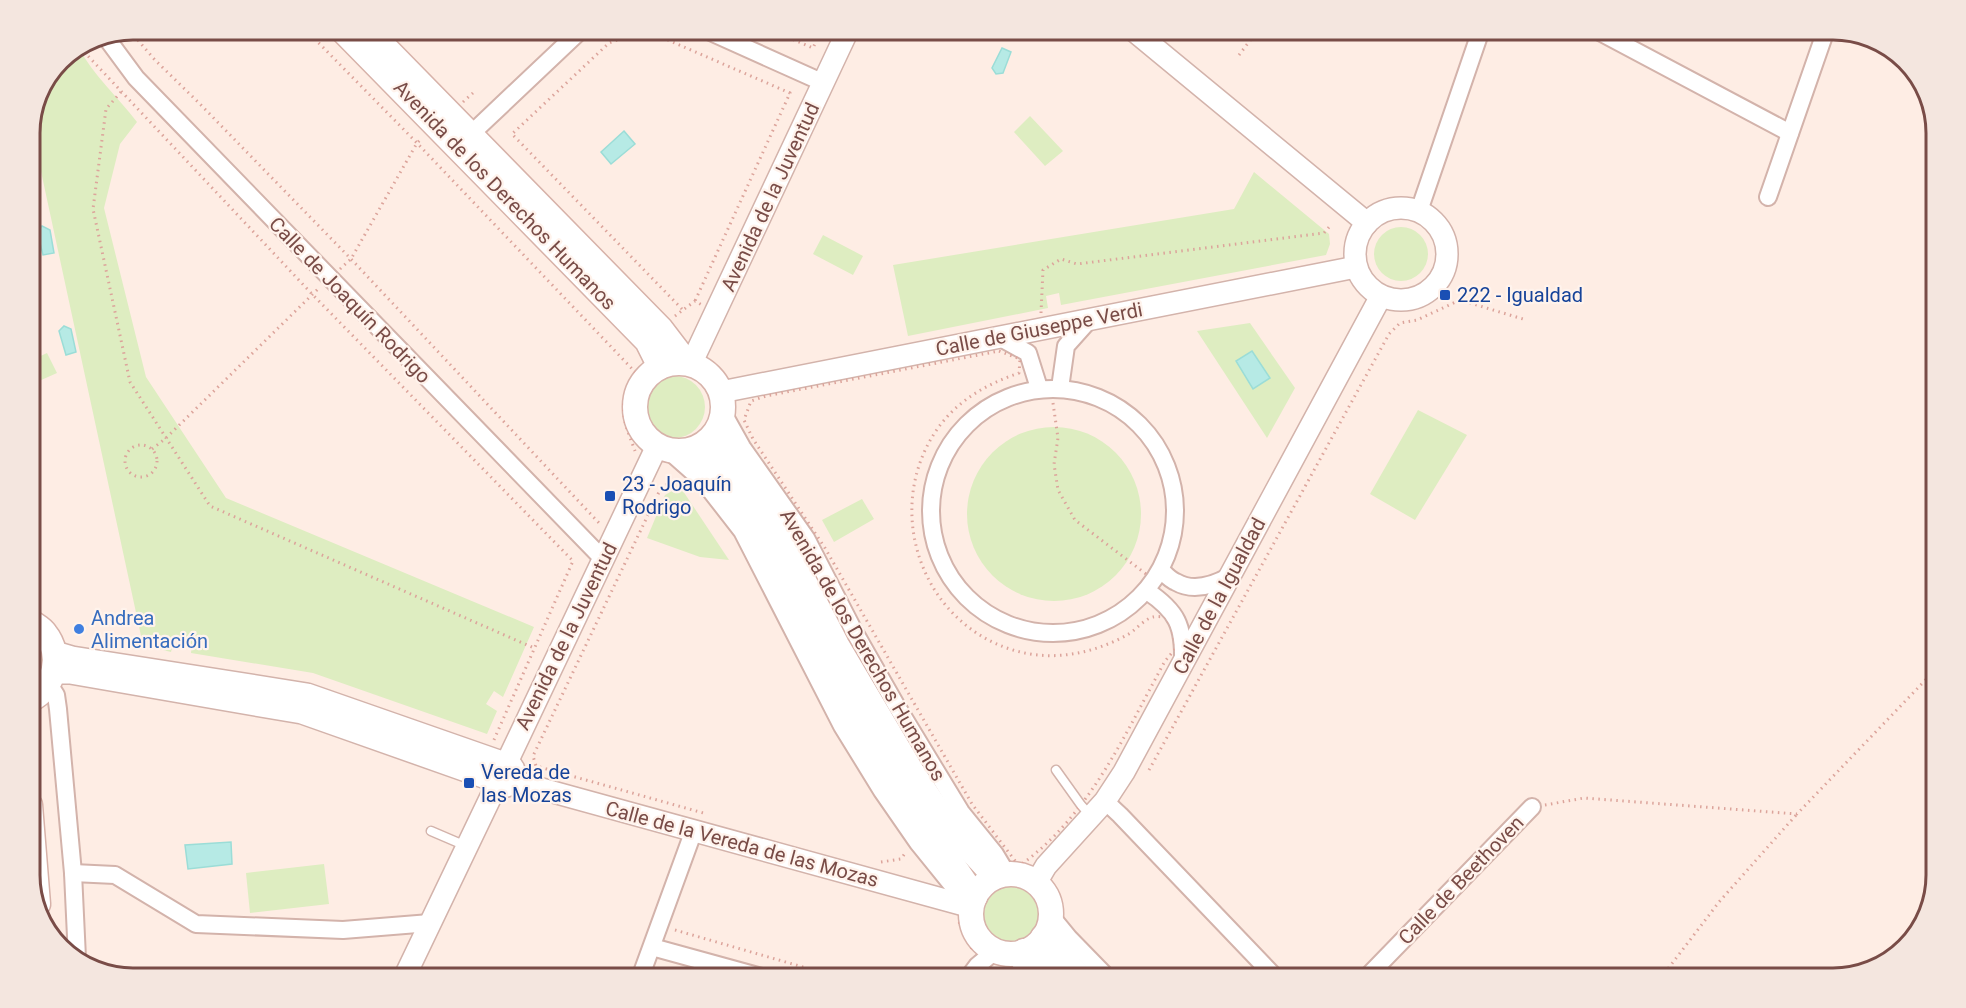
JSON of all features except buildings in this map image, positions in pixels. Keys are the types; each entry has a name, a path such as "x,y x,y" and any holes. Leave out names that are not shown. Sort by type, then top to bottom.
{"main road":[{"name":"Avenida de los Derechos Humanos","path":"353,41 647,341 660,367"},
{"name":"Avenida de los Derechos Humanos","path":"379,41 661,328 689,363"},
{"path":"670,363 689,363 709,374 721,412 708,441 696,449 682,452 654,450 640,429 634,405 637,394 642,382 660,367 670,363"},
{"name":"Avenida de los Derechos Humanos","path":"721,412 728,458 782,538 837,645 911,770 946,823 1001,876"},
{"name":"Avenida de los Derechos Humanos","path":"696,449 716,469 768,548 822,654 968,905"},
{"path":"41,629 45,632 53,670 41,692"},
{"path":"1011,958 1038,943 1047,927 1047,898 1036,883 1017,874 1001,876 986,882 968,905 976,934 984,943 1011,958 1033,968"},
{"path":"1047,927 1074,968"}],"street":[{"path":"471,134 569,41"},
{"path":"730,41 824,83"},
{"name":"Avenida de la Juventud","path":"689,363 843,41"},
{"path":"1145,41 1366,223"},
{"path":"1419,211 1478,41"},
{"path":"1617,41 1790,133"},
{"path":"1768,198 1822,41"},
{"name":"Calle de Joaquín Rodrigo","path":"111,44 136,78 603,559"},
{"path":"1391,208 1419,211 1431,219 1440,230 1446,244 1447,258 1443,273 1435,285 1424,294 1410,299 1395,300 1381,296 1362,279 1356,267 1355,251 1358,236 1366,223 1391,208"},
{"name":"Calle de Giuseppe Verdi","path":"721,412 997,336 1356,267"},
{"name":"Calle de la Igualdad","path":"1036,883 1092,807 1124,772 1381,296"},
{"path":"1049,388 1066,346 1091,318"},
{"path":"997,336 1028,353 1049,388"},
{"path":"1049,388 1100,397 1135,419 1161,451 1174,490 1174,531 1154,581 1123,612 1095,627 1064,634 1032,632 1002,623 975,606 953,582 938,554 931,523 932,491 941,461 957,434 980,411 1008,396 1049,388"},
{"name":"Avenida de la Juventud","path":"409,968 654,450"},
{"path":"654,450 704,481 742,531 842,726 882,791 918,843 968,905"},
{"path":"1154,581 1199,588 1218,583 1230,576"},
{"path":"1154,581 1165,603 1178,621 1183,645 1183,664"},
{"path":"53,670 73,873 77,948"},
{"name":"Calle de la Vereda de las Mozas","path":"53,670 302,713 694,830 968,905"},
{"path":"1092,807 1265,968"},
{"name":"Calle de Beethoven","path":"1376,968 1532,807"},
{"path":"644,968 694,830"},
{"path":"73,873 115,874 196,924 343,930 430,923"},
{"path":"1047,927 1069,938 1098,968"},
{"path":"652,946 730,968"},
{"path":"976,968 1011,958 1022,968"}],"lane":[{"path":"1056,770 1092,807"},
{"path":"431,831 467,846"}],"path":[{"path":"139,41 351,259 600,525 605,515"},
{"path":"317,41 637,374 626,395 623,409 624,426 654,450"},
{"path":"614,41 609,43 512,134 682,309"},
{"path":"670,41 790,93 695,301"},
{"path":"797,41 813,48 816,41"},
{"path":"1239,55 1250,41"},
{"path":"86,53 312,294 573,561 492,744 485,741"},
{"path":"155,60 106,109 93,209 130,382 210,506 534,648"},
{"path":"1042,328 1040,301 1043,270 1061,259 1077,264 1323,233 1330,226"},
{"path":"1149,770 1389,334 1400,323 1417,320 1460,300 1523,320"},
{"path":"999,351 1020,359 1019,373 996,381 974,393 938,428 925,449 916,472 912,497 911,521 915,546 923,570 935,592 950,611 969,628 990,641 1013,650 1062,656 1087,652 1111,644 1152,617 1166,617 1172,627 1176,648 1165,661 1108,765 1092,807 1019,866 972,804 825,549 753,439 744,420 751,401 766,396 999,351"},
{"path":"1049,388 1058,438 1054,464 1058,490 1075,520 1138,566 1154,581"},
{"path":"148,446 156,453 157,464 151,474 136,476 127,469 127,454 134,447 148,446"},
{"path":"688,483 676,480 665,485 658,494 533,756 536,766 708,814"},
{"path":"1669,968 1719,902 1797,814 1926,680"},
{"path":"1532,807 1584,798 1797,814"},
{"path":"968,905 973,945 970,952"},
{"path":"675,930 806,968"},
{"path":"1007,968 1011,958"}],"green space":[{"path":"84,56 98,77 137,122 120,144 104,208 146,377 226,498 534,627 503,697 494,691 486,704 497,711 487,734 313,673 191,653 192,644 174,640 171,652 143,645 41,171 41,127 50,92 60,77"},
{"path":"1030,116 1063,151 1045,166 1014,132"},
{"path":"1254,172 1329,234 1330,244 1326,255 1061,305 1059,293 1046,296 1048,308 908,336 893,265 1234,209"},
{"path":"1396,227 1406,227 1416,231 1424,239 1428,254 1424,269 1416,277 1406,281 1396,281 1386,277 1378,269 1374,259 1374,249 1378,239 1386,231"},
{"path":"823,235 863,256 853,275 813,254"},
{"path":"1250,323 1295,388 1267,438 1197,331"},
{"path":"47,353 57,373 41,380 41,356"},
{"path":"668,376 680,376 696,385 703,395 705,407 703,419 696,429 680,438 668,438 657,433 648,424 643,413 643,401 648,390 657,381"},
{"path":"1418,410 1467,435 1415,520 1370,494"},
{"path":"1054,427 1087,434 1102,442 1115,453 1126,466 1134,481 1141,514 1134,547 1126,562 1115,575 1102,586 1087,594 1054,601 1021,594 1006,586 993,575 982,562 974,547 967,514 974,481 982,466 993,453 1006,442 1021,434"},
{"path":"674,490 683,491 729,560 700,557 647,538 665,495"},
{"path":"862,499 874,519 834,542 822,520"},
{"path":"41,649 44,660 41,673"},
{"path":"324,864 329,904 250,913 246,873"},
{"path":"1011,884 1032,893 1041,914 1032,935 1011,944 990,935 981,914 990,893"}],"water":[{"path":"1002,48 1011,52 1003,73 996,74 992,68"},
{"path":"624,131 635,144 611,164 601,152"},
{"path":"41,227 50,230 54,253 43,255"},
{"path":"64,326 71,329 76,352 66,355 59,331"},
{"path":"1252,351 1270,378 1253,389 1236,361"},
{"path":"231,842 232,864 188,869 185,845"}],"place":[{"name":"222 - Igualdad","path":"1445,295"},
{"name":"23 - Joaquín Rodrigo","path":"610,496"},
{"name":"Andrea Alimentación","path":"79,629"},
{"name":"Vereda de las Mozas","path":"469,783"}]}
